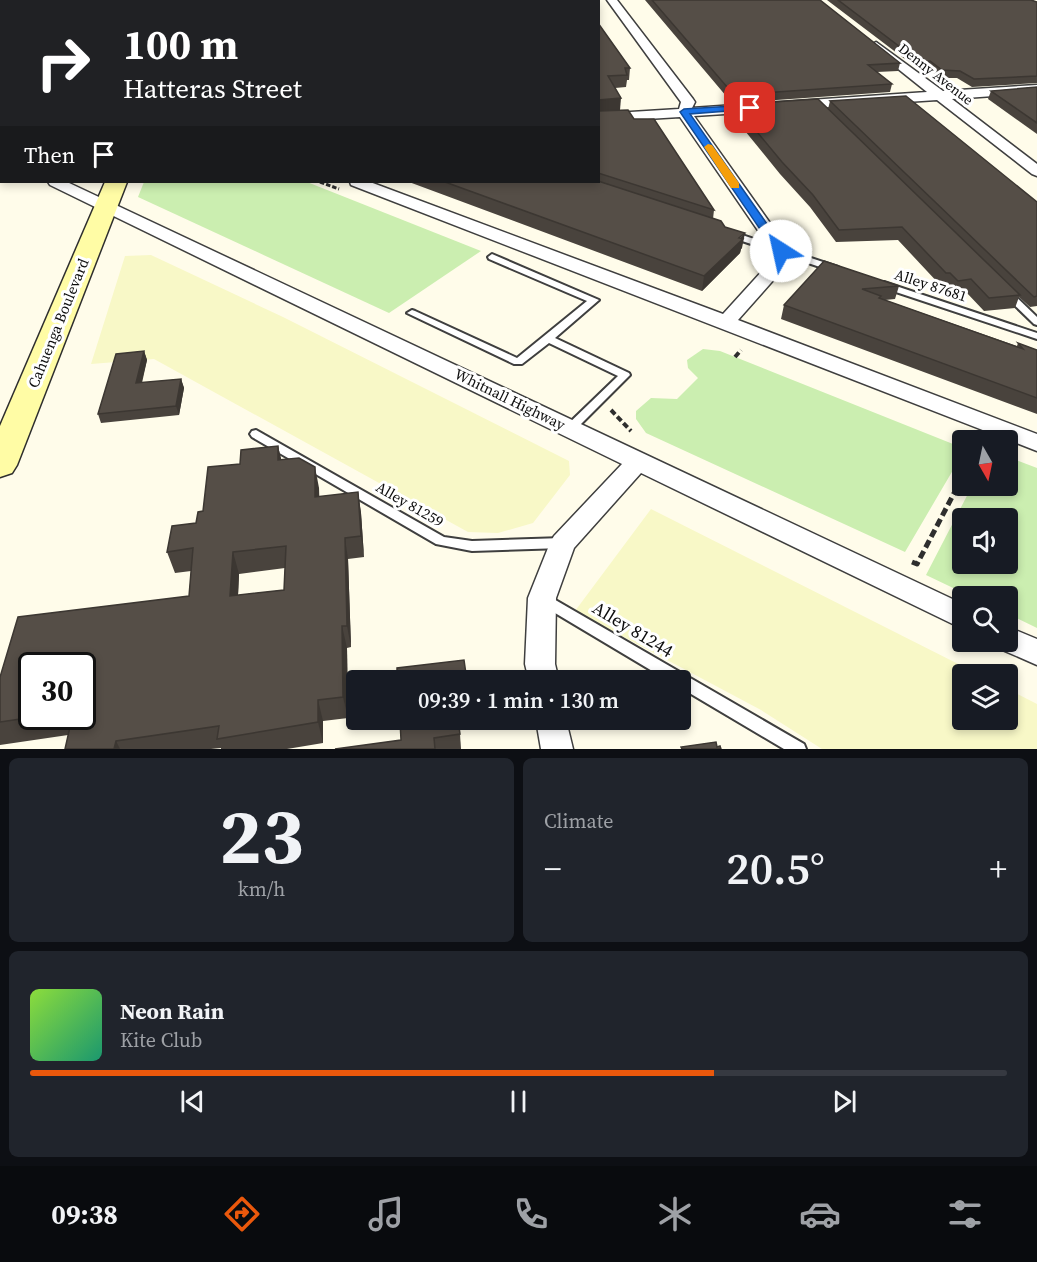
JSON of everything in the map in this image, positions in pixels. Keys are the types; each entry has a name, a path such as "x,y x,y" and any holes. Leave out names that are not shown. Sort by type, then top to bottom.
{"main road":[{"name":"Cahuenga Boulevard","path":"0,465 111,193"}],"street":[{"path":"612,0 688,102 684,112"},
{"name":"Denny Avenue","path":"864,37 1037,171"},
{"path":"600,118 684,112 819,108 939,95 1037,89"},
{"path":"684,112 781,251 771,273 726,321"},
{"name":"Whitnall Highway","path":"61,183 111,193 129,217 952,612"},
{"path":"360,183 726,321 1037,443"},
{"path":"541,670 542,598 563,543 639,461"},
{"path":"1018,644 1037,653"},
{"path":"553,730 557,749"}],"lane":[{"path":"725,233 848,273"},
{"path":"412,313 518,362 594,300 492,257"},
{"name":"Alley 87681","path":"870,281 1037,336"},
{"path":"1003,288 1037,322"},
{"path":"548,339 626,375 570,428"},
{"name":"Alley 81259","path":"256,434 441,541 472,546 563,543"},
{"name":"Alley 81244","path":"542,598 798,749"}],"path":[{"path":"601,399 635,434"},
{"path":"906,559 916,564 952,496"}],"green space":[{"path":"144,183 310,183 481,251 389,313 138,197"},
{"path":"151,255 283,317 569,461 570,475 533,523 498,533 468,532 154,359 91,364 125,256"},
{"path":"703,349 720,351 952,444 952,472 905,552 646,433 636,419 636,411 651,398 677,399 698,378 688,368 687,360"},
{"path":"1018,461 1037,468 1037,628 1018,619 1018,586 952,587 926,575 952,525 952,574 1018,574 1018,508 961,508 967,496 1018,496"},
{"path":"651,509 958,664 952,664 952,730 1018,730 1018,694 1037,704 1037,749 822,749 761,710 691,673 691,670 686,670 575,611"}],"building":[{"path":"652,0 820,0 900,63 868,65 892,84 734,95"},
{"path":"838,0 1031,0 1037,2 1037,76 974,79 960,71 942,70 930,61 920,62"},
{"path":"600,26 630,68 625,68 627,75 608,76 621,98 600,100"},
{"path":"1037,87 1037,123 991,91"},
{"path":"906,96 1037,202 1037,296 1034,297 830,101"},
{"path":"818,99 1020,295 989,298 971,279 958,281 950,273 946,273 902,227 839,230 813,195 743,115 752,113 744,104"},
{"path":"628,110 634,119 654,119 714,210 600,174 600,111"},
{"path":"600,182 721,221 725,227 745,233 739,238 743,239 704,276 448,183"},
{"path":"824,261 899,286 862,289 881,296 879,298 1023,349 1018,343 1037,350 1037,398 784,305"},
{"path":"144,351 136,383 181,379 176,406 98,414 116,354"},
{"path":"278,446 278,460 299,458 315,467 315,497 358,492 361,536 345,538 347,626 342,626 343,697 318,700 318,722 217,739 219,726 116,741 114,749 65,749 69,730 96,730 96,652 18,652 18,719 0,722 0,677 18,617 189,596 193,548 167,552 172,526 196,523 198,512 203,511 208,467 240,464 241,450","holes":["286,546 284,590 230,596 233,552"]},
{"path":"464,660 465,670 397,670 397,668"},
{"path":"400,730 459,730 460,734 434,738 435,749 335,749 401,740"},
{"path":"716,742 717,747 720,746 721,749 682,749 681,747"}],"slow traffic":[{"path":"708,147 735,185"}],"route":[{"path":"750,108 684,112 781,251"}]}
